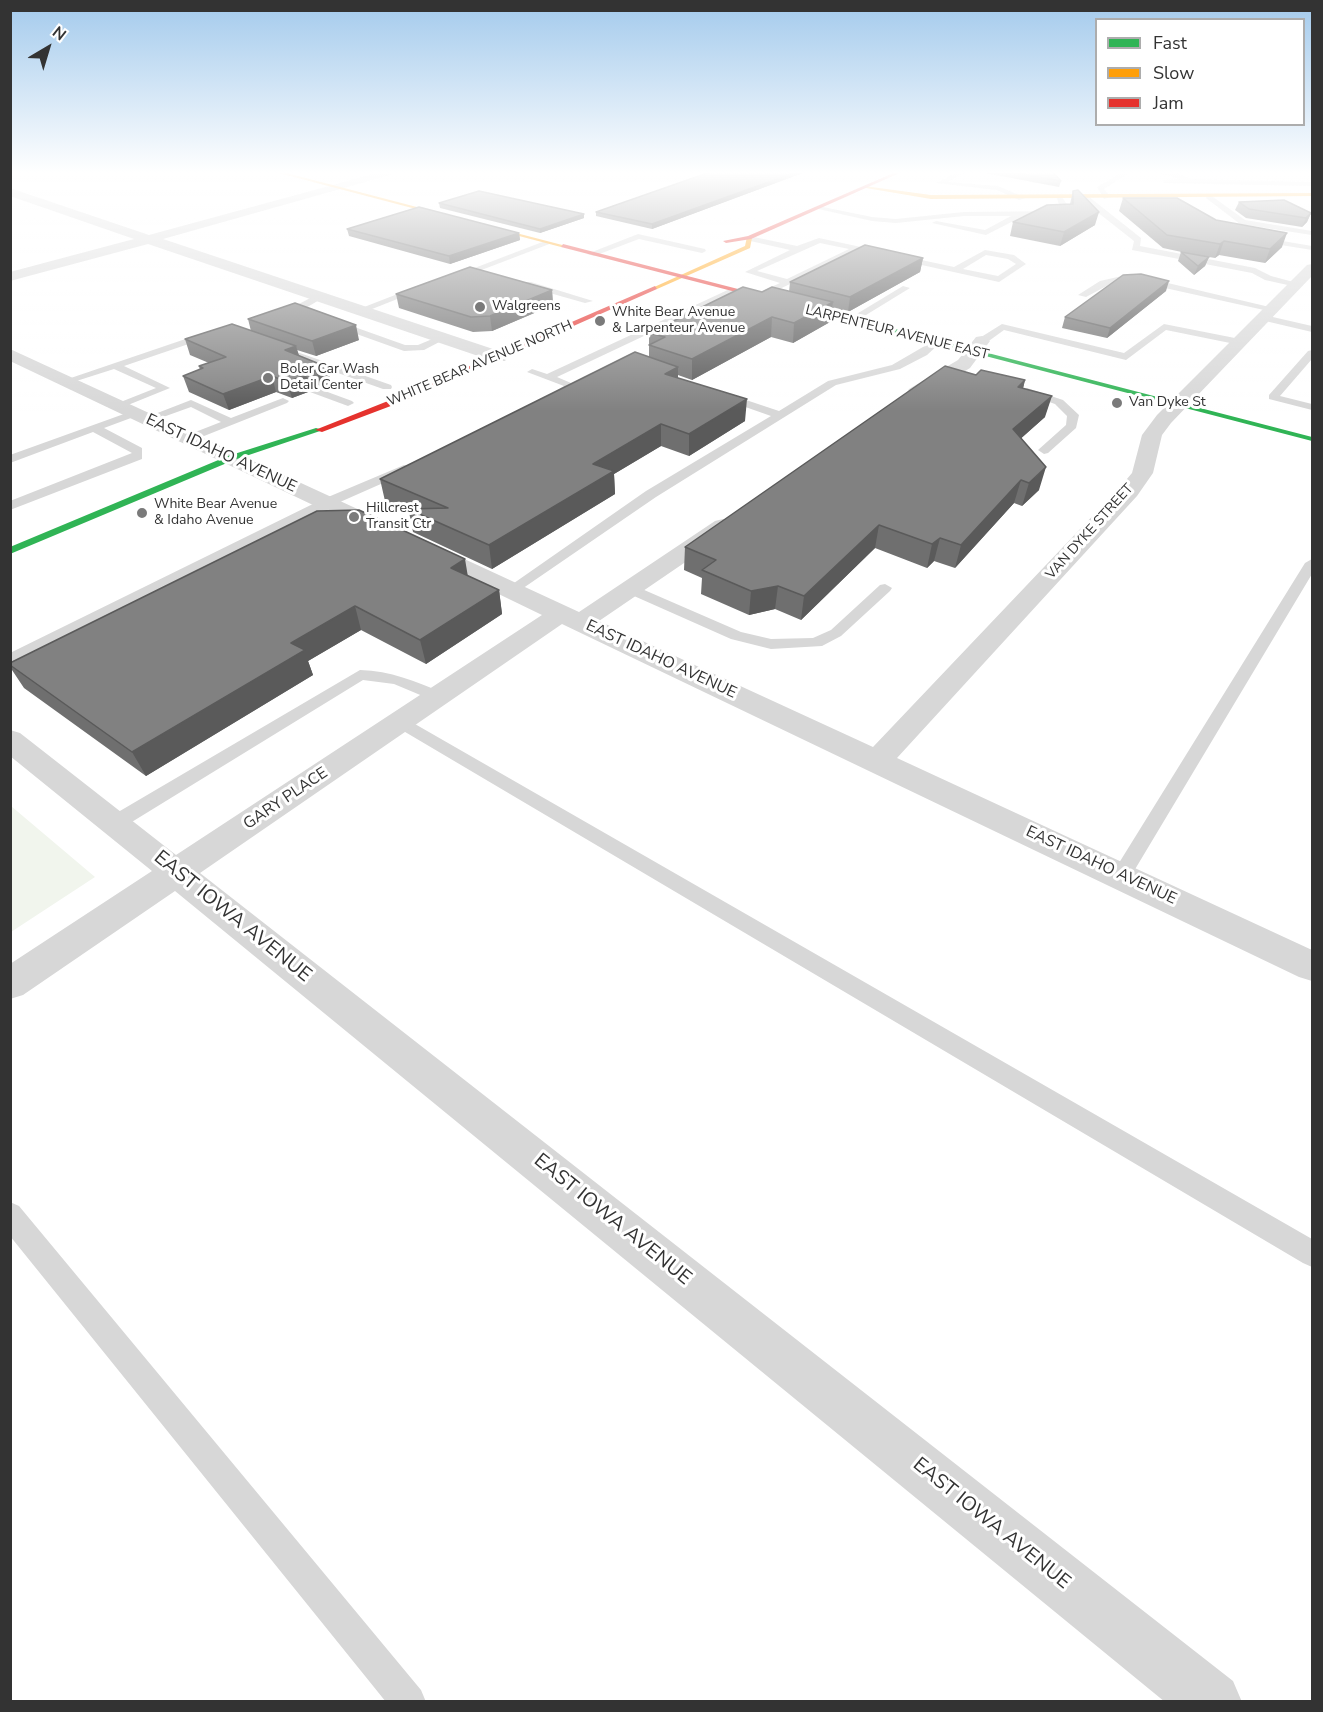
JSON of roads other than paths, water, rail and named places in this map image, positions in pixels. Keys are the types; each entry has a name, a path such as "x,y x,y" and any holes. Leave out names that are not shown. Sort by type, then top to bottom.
{"street":[{"path":"10,277 107,251"},
{"path":"185,251 442,338 468,352 498,348"},
{"name":"LARPENTEUR AVENUE EAST","path":"576,251 935,343 977,346 1178,404 1312,439"},
{"name":"WHITE BEAR AVENUE NORTH","path":"640,279 702,251"},
{"name":"WHITE BEAR AVENUE NORTH","path":"10,551 231,458 292,440 368,412 498,348 681,278 740,251"},
{"name":"VAN DYKE STREET","path":"877,761 1129,490 1142,473 1152,435 1178,404 1312,268"},
{"name":"WHITE BEAR AVENUE NORTH","path":"569,309 593,299"},
{"path":"900,404 964,364 977,346"},
{"name":"EAST IDAHO AVENUE","path":"10,354 1312,966"},
{"name":"WHITE BEAR AVENUE NORTH","path":"231,458 274,433 393,385"},
{"name":"GARY PLACE","path":"10,984 437,697 571,618 630,589 736,516"},
{"name":"EAST IOWA AVENUE","path":"10,740 1212,1701"}],"lane":[{"path":"441,281 479,270 528,251"},
{"path":"591,255 601,251"},
{"path":"788,282 749,272 794,251"},
{"path":"757,297 851,251"},
{"path":"871,251 999,279 1022,264 1011,257 985,252 956,269"},
{"path":"1150,251 1255,271 1268,278 1297,284"},
{"path":"479,270 497,275"},
{"path":"1083,295 1101,282 1120,278 1172,286 1268,313 1312,329"},
{"path":"515,281 593,299"},
{"path":"359,311 431,285"},
{"path":"850,321 906,288"},
{"path":"549,378 732,291"},
{"path":"318,297 298,307 301,311 412,349 420,348 442,338"},
{"path":"378,339 408,327"},
{"path":"977,346 1002,327 1125,357 1164,327 1240,342"},
{"path":"67,381 220,330"},
{"path":"190,340 211,348"},
{"path":"511,590 651,494 832,383 896,367 923,353 935,343"},
{"path":"270,345 393,385"},
{"path":"1312,353 1273,397 1312,407"},
{"path":"598,356 610,359"},
{"path":"114,365 165,388 134,412"},
{"path":"952,371 974,377"},
{"path":"532,372 573,386 542,402"},
{"path":"1017,389 1059,402 1073,415 1072,426 1044,450"},
{"path":"314,390 358,399"},
{"path":"712,392 780,415"},
{"path":"189,438 283,401"},
{"path":"10,459 134,412 191,403 231,422"},
{"path":"10,506 138,456 138,451 94,429"},
{"path":"10,659 326,503 411,466"},
{"path":"1121,876 1312,563"},
{"path":"630,589 736,636 771,644 816,643 836,633 885,588"},
{"path":"115,823 360,675 385,675 402,680 437,697"},
{"path":"401,722 1312,1254"},
{"path":"10,1215 409,1701"}],"place":[{"name":"Walgreens","path":"480,307"},
{"name":"White Bear Avenue & Larpenteur Avenue","path":"600,321"},
{"name":"Boler Car Wash Detail Center","path":"268,378"},
{"name":"Van Dyke St","path":"1117,403"},
{"name":"White Bear Avenue & Idaho Avenue","path":"142,513"},
{"name":"Hillcrest Transit Ctr","path":"354,517"}]}
